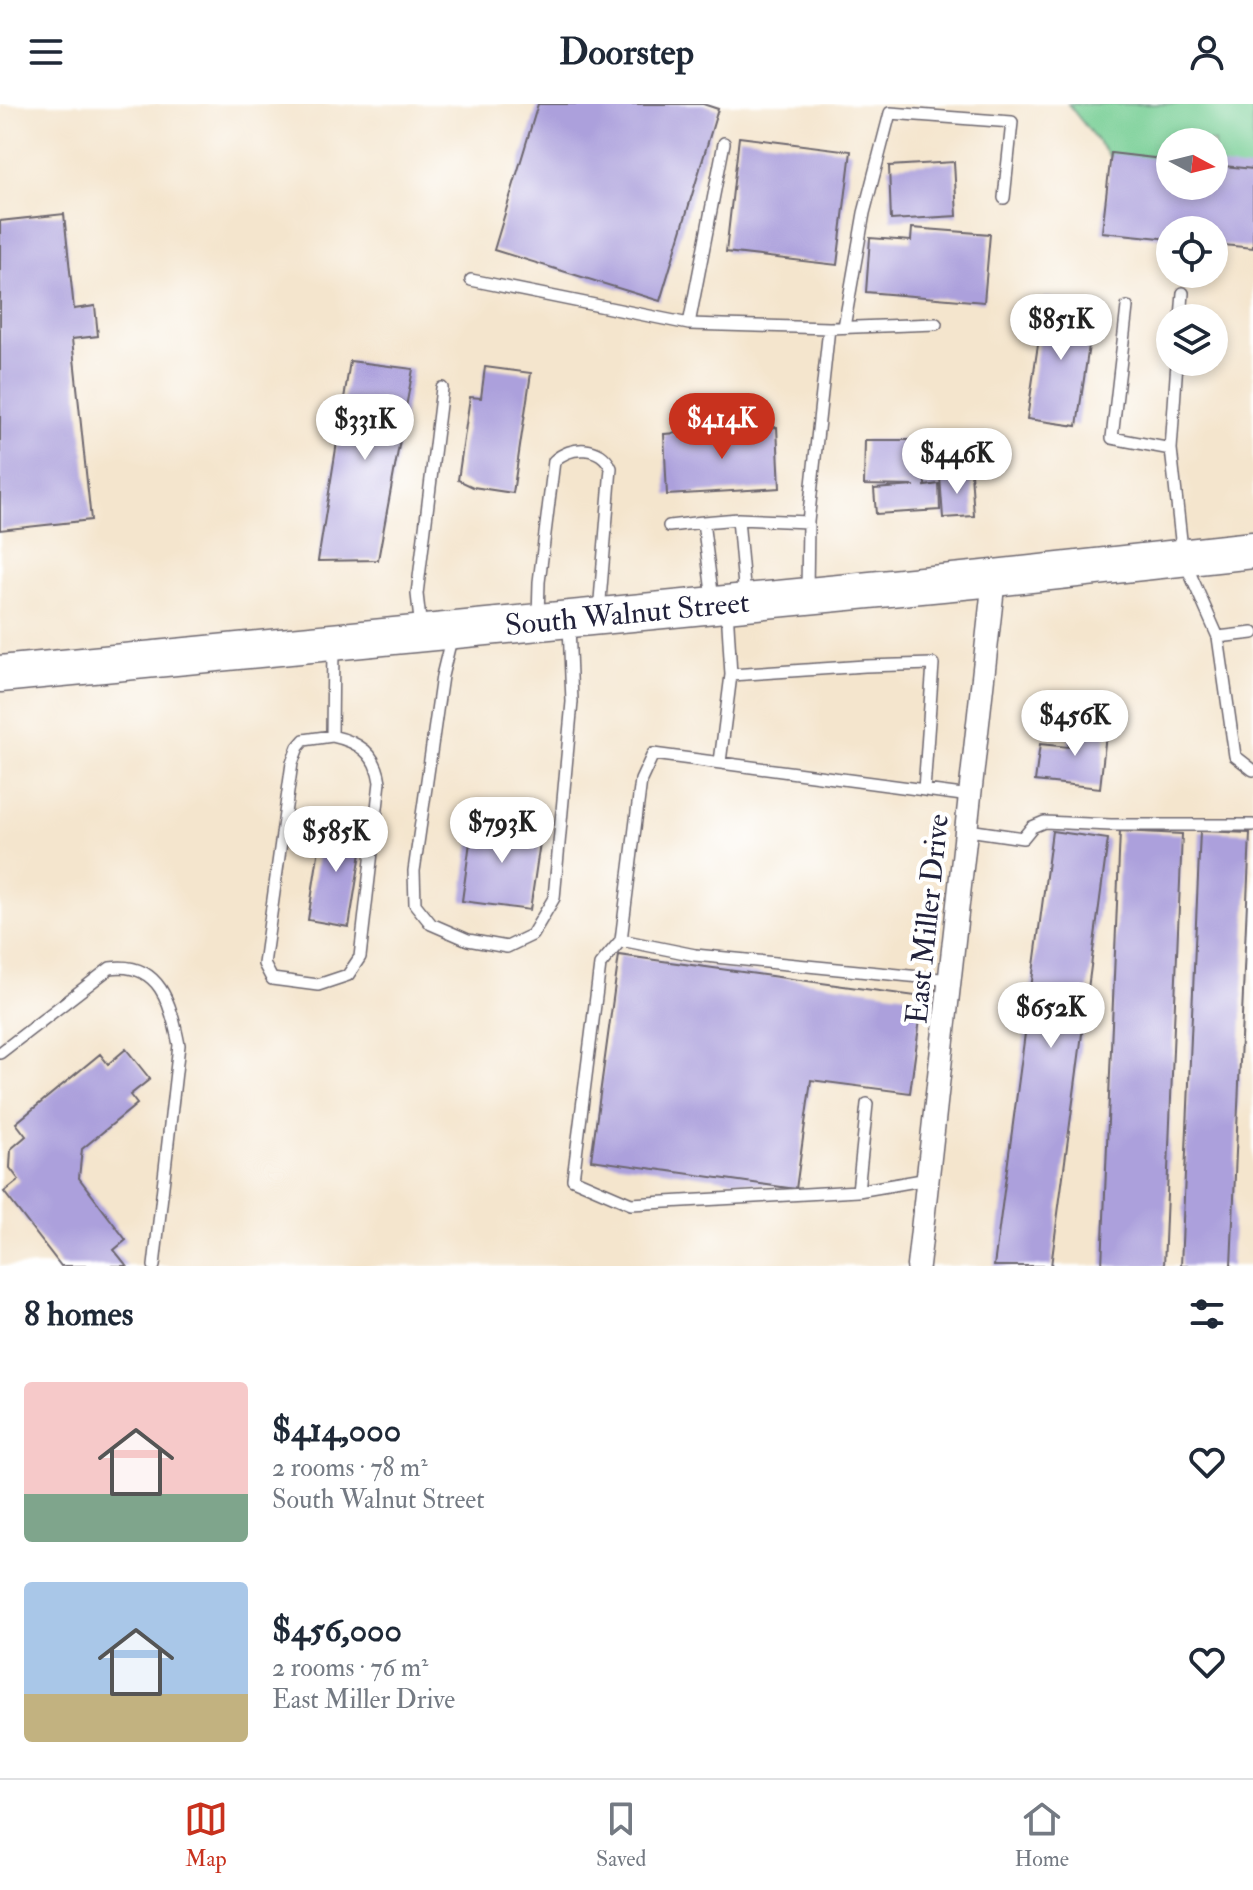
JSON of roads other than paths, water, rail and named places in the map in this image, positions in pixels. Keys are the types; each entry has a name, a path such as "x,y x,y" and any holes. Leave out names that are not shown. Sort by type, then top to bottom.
{"main road":[{"name":"South Walnut Street","path":"0,674 1253,550"}],"street":[{"name":"East Miller Drive","path":"918,1266 994,578"}],"lane":[{"path":"844,327 864,213 890,113 1012,122 1004,198"},
{"path":"689,324 724,143"},
{"path":"471,280 689,324 829,328 936,324"},
{"path":"1182,304 1183,293"},
{"path":"1127,307 1112,438 1171,449"},
{"path":"806,596 808,522 829,328"},
{"path":"1176,376 1171,449 1183,558 1218,637 1235,756 1253,770"},
{"path":"442,388 417,594 437,632 442,676 414,871 415,904 431,924 468,940 507,947 532,935 554,898 572,702 569,619 611,468 607,458 599,453 572,449 554,461 539,582 569,619"},
{"path":"669,526 738,519 808,522"},
{"path":"720,762 731,675 729,604 738,519"},
{"path":"703,522 729,604"},
{"path":"1218,637 1253,633"},
{"path":"332,736 333,642"},
{"path":"731,675 933,664 924,790"},
{"path":"332,736 353,741 368,752 378,766 380,782 360,957 348,975 318,985 272,979 264,964 292,763 304,740 332,736"},
{"path":"928,1179 858,1191 631,1204 573,1179 600,965 621,940 641,780 653,754 971,797"},
{"path":"968,830 1023,838 1032,827 1044,822 1253,825"},
{"path":"621,940 695,955 951,980"},
{"path":"0,1053 110,968 140,968 153,978 173,1016 179,1045 154,1266"},
{"path":"858,1191 867,1104"}]}
